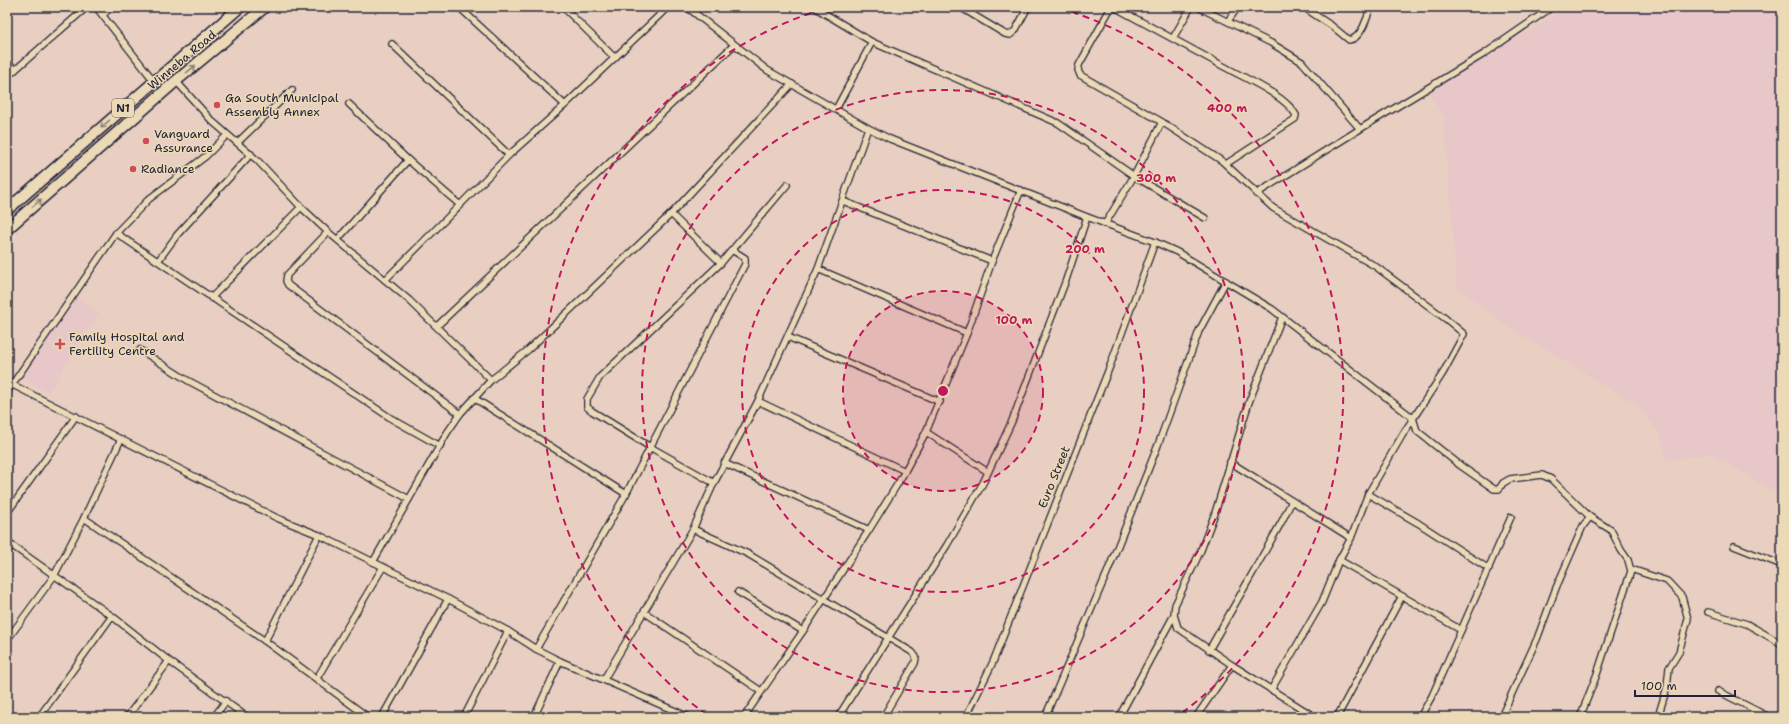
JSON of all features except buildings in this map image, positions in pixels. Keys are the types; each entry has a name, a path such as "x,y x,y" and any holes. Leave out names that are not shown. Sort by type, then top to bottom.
{"highway":[{"name":"Winneba Road","path":"7,210 240,7"},
{"name":"Winneba Road","path":"7,229 176,81 265,7"},
{"path":"225,20 235,33"}],"street":[{"path":"7,77 87,7"},
{"path":"96,7 154,81"},
{"path":"103,15 111,7"},
{"path":"459,7 565,106"},
{"path":"563,7 615,58"},
{"path":"385,280 509,155 565,106 668,7"},
{"path":"687,7 766,70 868,128 1087,217 1155,242 1176,252 1255,298 1413,418 1417,430 1461,466 1494,490 1499,489 1503,483 1510,479 1542,475 1551,479 1590,517 1611,530 1628,560 1631,569 1597,674 1580,717"},
{"path":"814,7 872,42 1068,128 1082,140 1134,176 1205,218"},
{"path":"960,7 1004,34 1010,35 1015,31 1028,7"},
{"path":"1173,38 1191,7"},
{"path":"1198,7 1271,43 1302,62 1360,129"},
{"path":"1228,21 1238,7"},
{"path":"1303,7 1332,26 1349,40 1353,40 1358,36 1370,7"},
{"path":"1256,194 1484,54 1552,7"},
{"path":"1226,164 1295,119 1296,115 1294,110 1280,99 1173,38 1113,8 1109,11 1079,65 1078,70 1080,75 1162,122 1226,164 1256,194 1273,208 1293,221 1316,231 1375,266 1464,334 1443,373 1413,418 1368,494 1351,538 1339,560 1322,602 1271,690"},
{"path":"836,109 872,42"},
{"path":"392,44 509,155"},
{"path":"437,326 734,45"},
{"path":"7,61 15,70"},
{"path":"176,81 212,121 251,154 328,232 338,239 437,326 491,380"},
{"path":"373,562 408,499 440,446 460,414 474,398 491,380 528,350 671,214 792,84"},
{"path":"238,142 292,90"},
{"path":"349,104 408,160 460,205"},
{"path":"1105,224 1134,176 1162,122"},
{"path":"604,679 693,529 714,483 758,401 818,269 868,128"},
{"path":"7,392 10,383 116,233 149,199 206,156 228,135"},
{"path":"158,261 177,235 251,154"},
{"path":"338,239 408,160"},
{"path":"714,483 592,412 587,407 587,399 600,377 721,263 787,185"},
{"path":"744,717 803,631 868,530 905,471 926,432 940,402 967,333 992,261 1021,190"},
{"path":"843,202 992,261"},
{"path":"212,298 301,206"},
{"path":"671,214 721,263"},
{"path":"838,717 947,545 988,472 1015,414 1066,280 1087,217"},
{"path":"328,232 287,275 286,281 288,285 460,414"},
{"path":"116,233 392,419 440,446"},
{"name":"Euro Street","path":"966,717 996,655 1110,366 1155,242"},
{"path":"536,649 626,494 746,262 745,258 732,250"},
{"path":"818,269 967,333"},
{"path":"1045,717 1100,588 1158,445 1199,331 1226,281"},
{"path":"1119,717 1174,615 1175,605 1201,550 1215,513 1249,402 1282,317"},
{"path":"788,337 940,402"},
{"path":"140,350 187,380 408,499"},
{"path":"10,383 277,518 319,535 383,566 508,631 536,649 560,661 689,717"},
{"path":"474,398 626,494"},
{"path":"758,401 905,471"},
{"path":"7,513 76,416"},
{"path":"926,432 988,472"},
{"path":"7,640 54,576 84,518 121,438"},
{"path":"1230,462 1351,538"},
{"path":"724,464 868,530"},
{"path":"1368,494 1418,523 1489,569"},
{"path":"1210,650 1281,524 1292,501"},
{"path":"1420,717 1432,696 1511,517"},
{"path":"1501,717 1537,639 1556,588 1583,526 1590,517"},
{"path":"84,518 265,641 368,717"},
{"path":"693,529 748,554 912,652 916,657 915,663 883,717"},
{"path":"265,641 319,535"},
{"path":"7,542 112,616 169,661 247,717"},
{"path":"1734,546 1782,564"},
{"path":"1339,560 1461,630"},
{"path":"317,678 383,566"},
{"path":"1631,569 1666,581 1682,597 1688,619 1679,652 1669,668 1667,687 1658,717"},
{"path":"738,592 803,631"},
{"path":"1337,717 1402,596"},
{"path":"382,717 448,599"},
{"path":"644,612 761,691"},
{"path":"1708,612 1747,624 1782,644"},
{"path":"1174,615 1178,628 1232,665 1315,717"},
{"path":"39,717 112,616"},
{"path":"464,717 508,631"},
{"path":"127,717 169,661"},
{"path":"534,717 560,661"},
{"path":"1196,717 1232,665"},
{"path":"1718,691 1769,717"},
{"path":"214,717 226,701"}],"shaded area":[{"path":"1567,7 1782,7 1782,498 1774,491 1710,454 1667,460 1660,433 1638,406 1503,323 1457,287 1444,117 1429,93"},
{"name":"Family Hospital and Fertility Centre","path":"74,296 99,313 48,393 19,376"}],"place":[{"name":"Ga South Municipal Assembly Annex","path":"217,105"},
{"name":"Vanguard Assurance","path":"146,141"},
{"name":"Radiance","path":"133,169"},
{"name":"Family Hospital and Fertility Centre","path":"60,344"}]}
